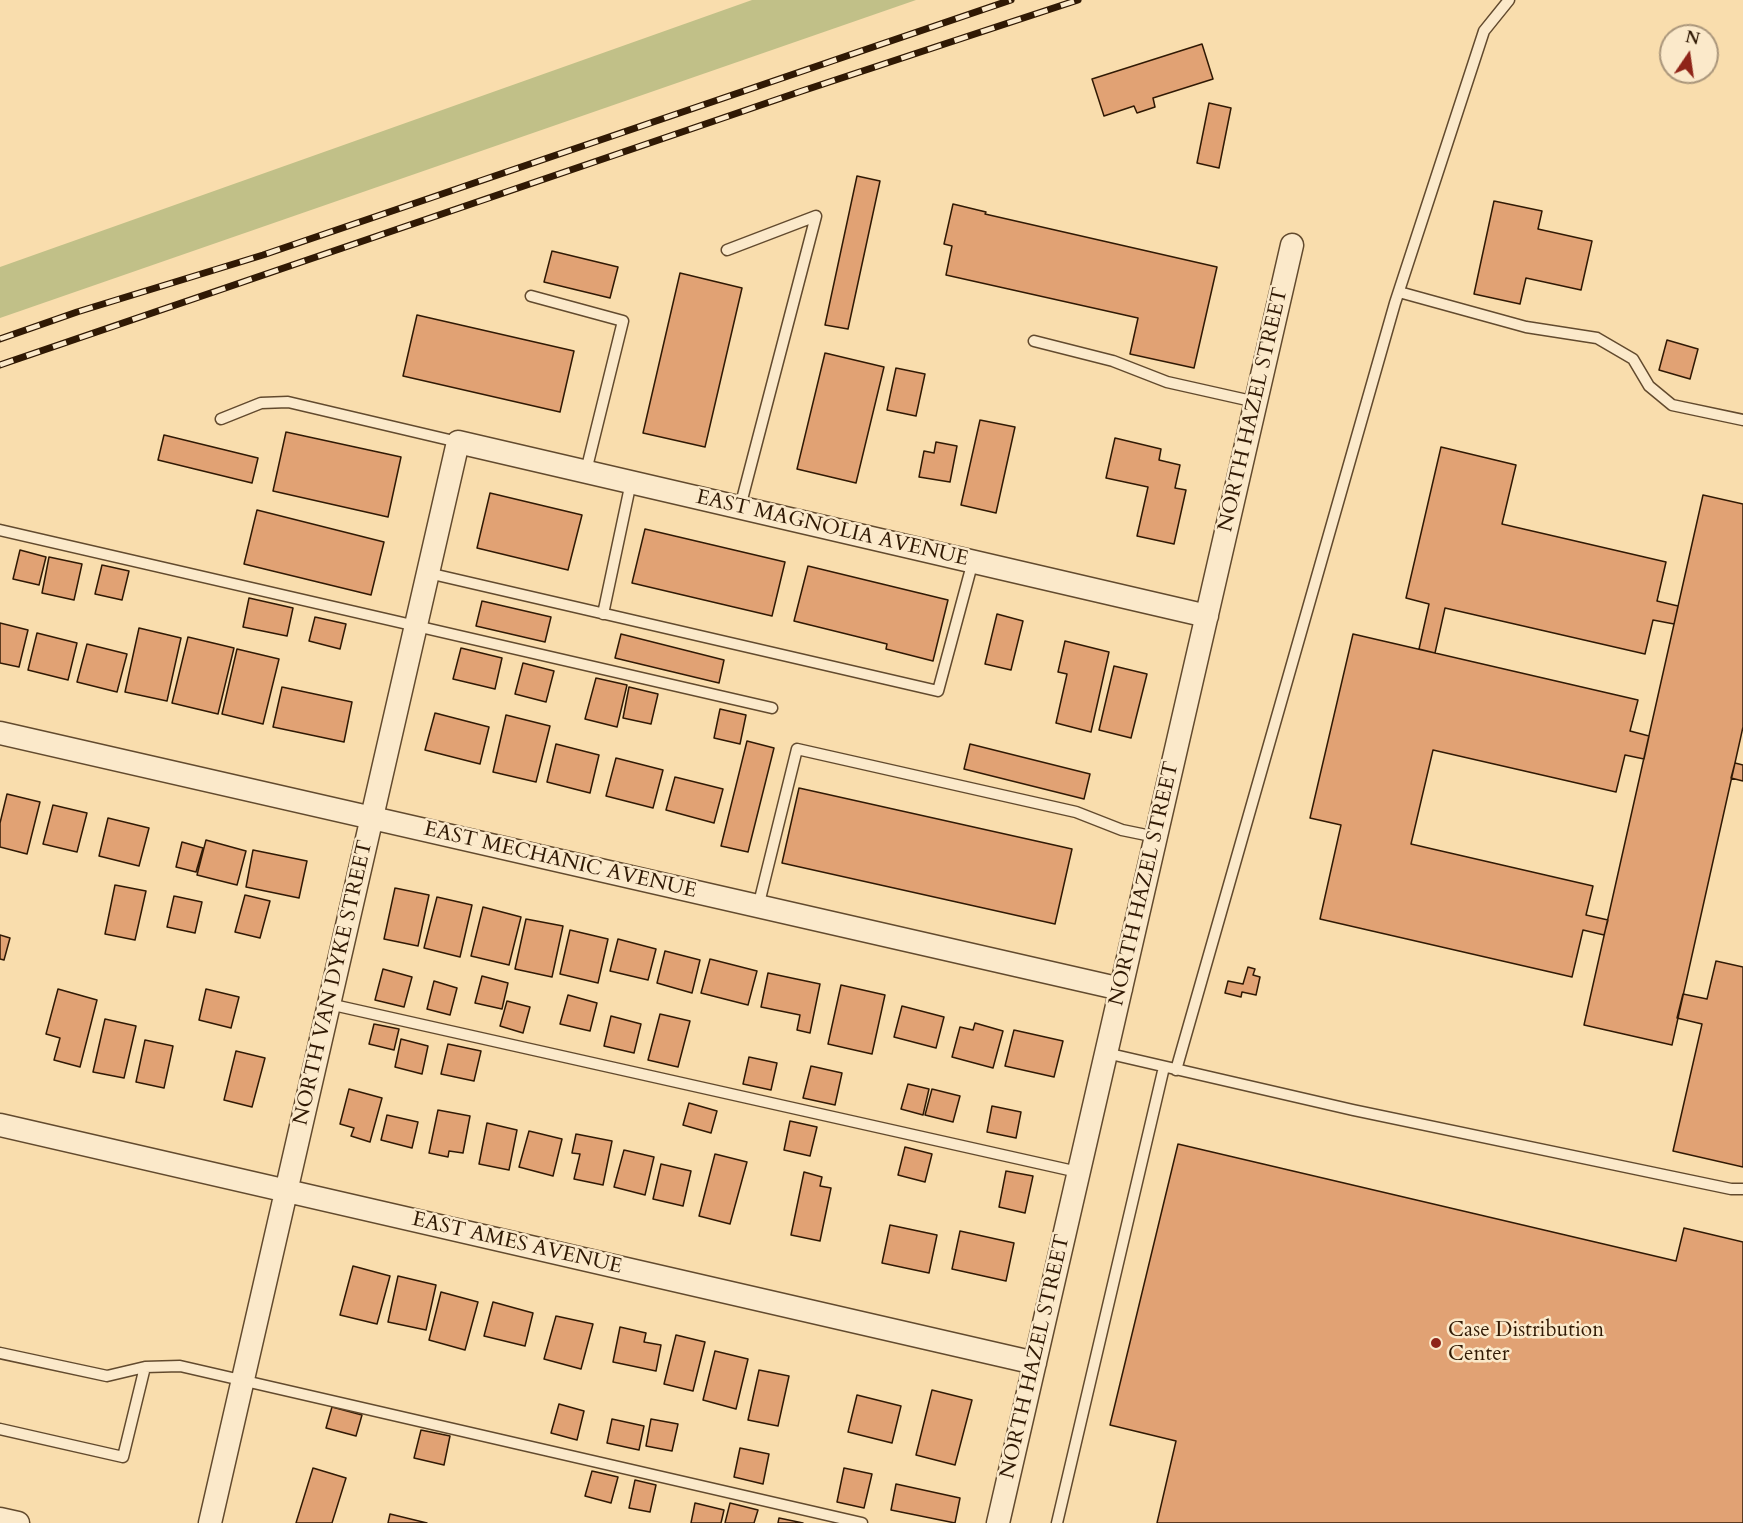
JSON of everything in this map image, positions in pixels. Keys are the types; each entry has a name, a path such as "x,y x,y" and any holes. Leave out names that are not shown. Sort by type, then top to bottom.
{"street":[{"name":"NORTH HAZEL STREET","path":"998,1523 1292,245"},
{"name":"EAST MAGNOLIA AVENUE","path":"458,442 1207,616"},
{"name":"NORTH VAN DYKE STREET","path":"210,1523 458,442"},
{"name":"EAST MECHANIC AVENUE","path":"0,733 1120,989"},
{"name":"EAST AMES AVENUE","path":"0,1125 1035,1363"},
{"path":"0,1519 18,1523"}],"lane":[{"path":"1176,1070 1399,292 1485,31 1509,0"},
{"path":"727,250 816,216 740,507"},
{"path":"1399,292 1526,327 1597,338 1633,359 1649,386 1672,405 1743,420"},
{"path":"531,296 623,321 586,471"},
{"path":"1034,341 1113,362 1167,382 1256,402"},
{"path":"221,419 261,403 288,402 458,442"},
{"path":"603,614 631,482"},
{"path":"0,530 772,708"},
{"path":"428,573 938,690 973,561"},
{"path":"758,907 797,749 1076,812 1122,830 1156,837"},
{"path":"329,1004 1078,1172"},
{"path":"1106,1053 1353,1110 1731,1190 1743,1189"},
{"path":"1057,1523 1164,1067"},
{"path":"0,1353 108,1376 145,1367 180,1366 862,1523"},
{"path":"0,1429 123,1457 145,1367"}],"shaded area":[{"path":"752,0 916,0 0,318 0,267"}],"building":[{"path":"1202,44 1213,79 1153,98 1155,107 1137,113 1134,106 1104,116 1092,79"},
{"path":"1209,103 1231,108 1219,168 1197,163"},
{"path":"857,176 880,181 848,329 825,325"},
{"path":"1494,201 1542,211 1538,229 1592,241 1581,290 1526,278 1520,304 1474,294"},
{"path":"953,204 986,212 985,214 1217,267 1194,368 1130,354 1138,318 946,275 952,246 944,244"},
{"path":"552,251 618,267 610,298 544,282"},
{"path":"680,273 742,288 705,447 643,433"},
{"path":"417,315 574,351 560,412 403,376"},
{"path":"1667,340 1698,349 1690,379 1659,370"},
{"path":"825,353 884,367 856,483 797,469"},
{"path":"896,368 925,374 916,416 887,410"},
{"path":"980,420 1015,427 996,513 961,505"},
{"path":"286,432 401,457 388,517 273,491"},
{"path":"164,435 258,458 252,483 158,460"},
{"path":"1115,438 1161,449 1159,460 1180,465 1175,488 1186,490 1174,544 1137,536 1148,487 1106,478"},
{"path":"936,442 957,446 950,482 919,477 924,451 934,453"},
{"path":"1441,447 1516,465 1502,524 1666,562 1657,601 1678,606 1674,624 1653,620 1645,654 1445,608 1435,653 1419,649 1429,604 1406,598"},
{"path":"490,493 582,515 568,570 477,548"},
{"path":"1703,495 1743,504 1743,727 1672,1045 1584,1025"},
{"path":"257,510 384,542 371,595 244,564"},
{"path":"645,529 785,562 772,616 632,583"},
{"path":"20,550 46,557 39,585 13,579"},
{"path":"49,557 82,564 74,600 42,593"},
{"path":"102,565 129,571 122,600 95,594"},
{"path":"808,566 948,600 933,661 886,649 887,644 794,621"},
{"path":"249,598 293,608 287,636 243,627"},
{"path":"482,601 551,617 545,642 476,626"},
{"path":"997,614 1023,621 1011,670 985,664"},
{"path":"315,617 346,624 340,649 309,641"},
{"path":"0,623 28,630 19,667 0,663"},
{"path":"139,628 181,638 167,701 125,692"},
{"path":"37,633 77,643 68,680 28,670"},
{"path":"621,634 724,660 719,683 615,658"},
{"path":"1353,634 1638,700 1630,731 1649,736 1644,759 1625,755 1616,792 1433,750 1411,844 1593,886 1586,915 1608,920 1604,935 1583,930 1572,977 1320,919 1341,825 1310,818"},
{"path":"188,637 234,648 218,714 172,703"},
{"path":"1065,641 1109,652 1091,732 1056,723 1067,674 1058,672"},
{"path":"87,644 127,654 117,692 77,682"},
{"path":"461,648 502,658 495,689 453,679"},
{"path":"237,649 279,659 263,724 222,714"},
{"path":"523,663 554,671 546,702 515,694"},
{"path":"1114,666 1147,674 1131,738 1099,730"},
{"path":"596,678 627,685 617,727 585,719"},
{"path":"282,687 352,702 344,742 273,727"},
{"path":"629,687 658,694 651,724 623,718"},
{"path":"720,709 746,715 740,744 714,738"},
{"path":"435,713 489,727 480,764 425,750"},
{"path":"506,715 550,726 536,782 493,772"},
{"path":"747,741 774,748 748,852 721,846"},
{"path":"556,744 599,755 590,793 547,782"},
{"path":"970,744 1090,774 1084,799 964,769"},
{"path":"616,758 663,770 653,808 606,796"},
{"path":"1735,763 1743,765 1743,781 1731,778"},
{"path":"675,777 723,789 714,823 666,810"},
{"path":"799,788 1072,849 1055,924 782,863"},
{"path":"7,794 40,802 27,854 0,847 0,823"},
{"path":"53,805 87,813 77,852 43,844"},
{"path":"108,818 149,828 139,866 99,856"},
{"path":"206,840 246,851 237,885 197,875"},
{"path":"182,842 203,848 196,872 176,867"},
{"path":"253,850 307,861 299,898 246,887"},
{"path":"115,885 146,891 135,940 105,934"},
{"path":"395,888 429,895 418,946 384,939"},
{"path":"245,895 270,901 260,938 235,932"},
{"path":"174,896 202,902 195,933 167,927"},
{"path":"437,897 472,905 460,957 424,948"},
{"path":"483,907 521,917 509,965 471,956"},
{"path":"526,919 563,926 552,977 515,969"},
{"path":"570,930 608,939 598,983 560,974"},
{"path":"0,935 10,938 4,960 0,959"},
{"path":"618,939 656,949 648,980 610,971"},
{"path":"665,951 700,960 692,993 657,983"},
{"path":"710,959 757,971 748,1005 701,993"},
{"path":"1716,961 1743,967 1743,1167 1673,1151 1702,1024 1677,1018 1683,994 1707,999"},
{"path":"1248,967 1255,969 1253,975 1260,977 1256,995 1242,992 1241,997 1225,993 1228,981 1243,984"},
{"path":"383,969 412,977 404,1007 375,1000"},
{"path":"768,973 820,984 810,1033 797,1030 800,1015 761,1007"},
{"path":"482,976 508,983 502,1009 475,1003"},
{"path":"434,981 457,988 450,1015 427,1009"},
{"path":"841,985 885,995 872,1054 828,1044"},
{"path":"58,989 97,1000 80,1067 54,1060 60,1038 46,1034"},
{"path":"206,989 239,997 231,1028 199,1020"},
{"path":"568,995 597,1003 590,1031 560,1024"},
{"path":"507,1001 530,1007 523,1033 500,1026"},
{"path":"902,1006 944,1017 936,1048 894,1037"},
{"path":"660,1014 690,1021 678,1067 648,1060"},
{"path":"611,1016 641,1024 634,1053 604,1046"},
{"path":"105,1019 136,1026 124,1078 93,1072"},
{"path":"975,1023 1003,1031 993,1068 952,1057 960,1027 973,1030"},
{"path":"374,1024 399,1029 394,1050 369,1044"},
{"path":"1014,1030 1063,1041 1054,1077 1005,1066"},
{"path":"401,1039 428,1046 422,1074 395,1067"},
{"path":"145,1040 173,1046 164,1088 136,1082"},
{"path":"448,1044 481,1051 474,1081 441,1074"},
{"path":"236,1051 265,1058 252,1107 224,1100"},
{"path":"749,1057 777,1063 771,1090 743,1084"},
{"path":"811,1066 842,1073 835,1105 803,1098"},
{"path":"908,1084 929,1089 923,1115 901,1109"},
{"path":"349,1089 382,1098 370,1142 351,1136 354,1128 340,1124"},
{"path":"932,1089 960,1096 953,1122 925,1115"},
{"path":"689,1103 717,1111 711,1133 683,1125"},
{"path":"992,1106 1021,1112 1016,1138 987,1132"},
{"path":"438,1110 470,1116 463,1153 449,1151 448,1157 429,1153"},
{"path":"387,1115 418,1122 412,1148 381,1140"},
{"path":"790,1121 817,1127 810,1156 784,1150"},
{"path":"487,1123 517,1130 509,1170 479,1164"},
{"path":"529,1131 562,1139 553,1176 519,1167"},
{"path":"576,1134 612,1141 603,1185 574,1179 580,1154 572,1153"},
{"name":"Case Distribution Center","path":"1178,1144 1676,1261 1684,1228 1743,1242 1743,1523 1157,1523 1176,1441 1110,1425"},
{"path":"905,1147 932,1154 925,1182 898,1175"},
{"path":"624,1150 654,1157 645,1195 614,1187"},
{"path":"715,1154 747,1162 730,1224 699,1216"},
{"path":"661,1164 691,1171 683,1206 653,1199"},
{"path":"1006,1171 1033,1176 1025,1213 999,1207"},
{"path":"804,1172 822,1177 820,1186 831,1188 820,1241 791,1235"},
{"path":"890,1225 937,1235 929,1273 882,1263"},
{"path":"960,1231 1014,1243 1006,1281 952,1269"},
{"path":"353,1266 390,1276 377,1324 340,1315"},
{"path":"398,1276 436,1285 426,1330 388,1322"},
{"path":"441,1292 478,1302 465,1350 429,1340"},
{"path":"493,1302 533,1313 525,1346 484,1336"},
{"path":"556,1316 593,1324 581,1369 544,1359"},
{"path":"620,1327 646,1333 644,1342 661,1345 656,1371 613,1362"},
{"path":"676,1335 705,1342 693,1391 664,1384"},
{"path":"715,1351 748,1359 736,1409 703,1400"},
{"path":"759,1370 789,1376 778,1426 748,1420"},
{"path":"932,1390 972,1400 955,1465 916,1455"},
{"path":"857,1395 901,1406 892,1443 848,1432"},
{"path":"559,1404 584,1411 577,1440 551,1433"},
{"path":"332,1407 362,1415 356,1436 326,1428"},
{"path":"612,1419 644,1426 639,1450 607,1443"},
{"path":"651,1419 678,1424 672,1451 646,1446"},
{"path":"421,1430 450,1436 444,1465 414,1458"},
{"path":"740,1448 769,1454 763,1484 734,1477"},
{"path":"313,1468 346,1478 332,1523 296,1523"},
{"path":"844,1468 872,1474 864,1508 837,1502"},
{"path":"592,1471 618,1477 611,1503 585,1496"},
{"path":"635,1480 656,1485 650,1512 629,1508"},
{"path":"896,1484 960,1498 955,1523 891,1510"},
{"path":"695,1503 724,1510 721,1523 691,1523"},
{"path":"730,1503 758,1510 754,1523 725,1523"},
{"path":"390,1514 427,1523 388,1523"},
{"path":"779,1518 803,1523 778,1523"}],"railway":[{"path":"0,339 77,312 263,255 1011,0"},
{"path":"0,365 799,92 1078,0"}],"place":[{"name":"Case Distribution Center","path":"1436,1343"}]}
